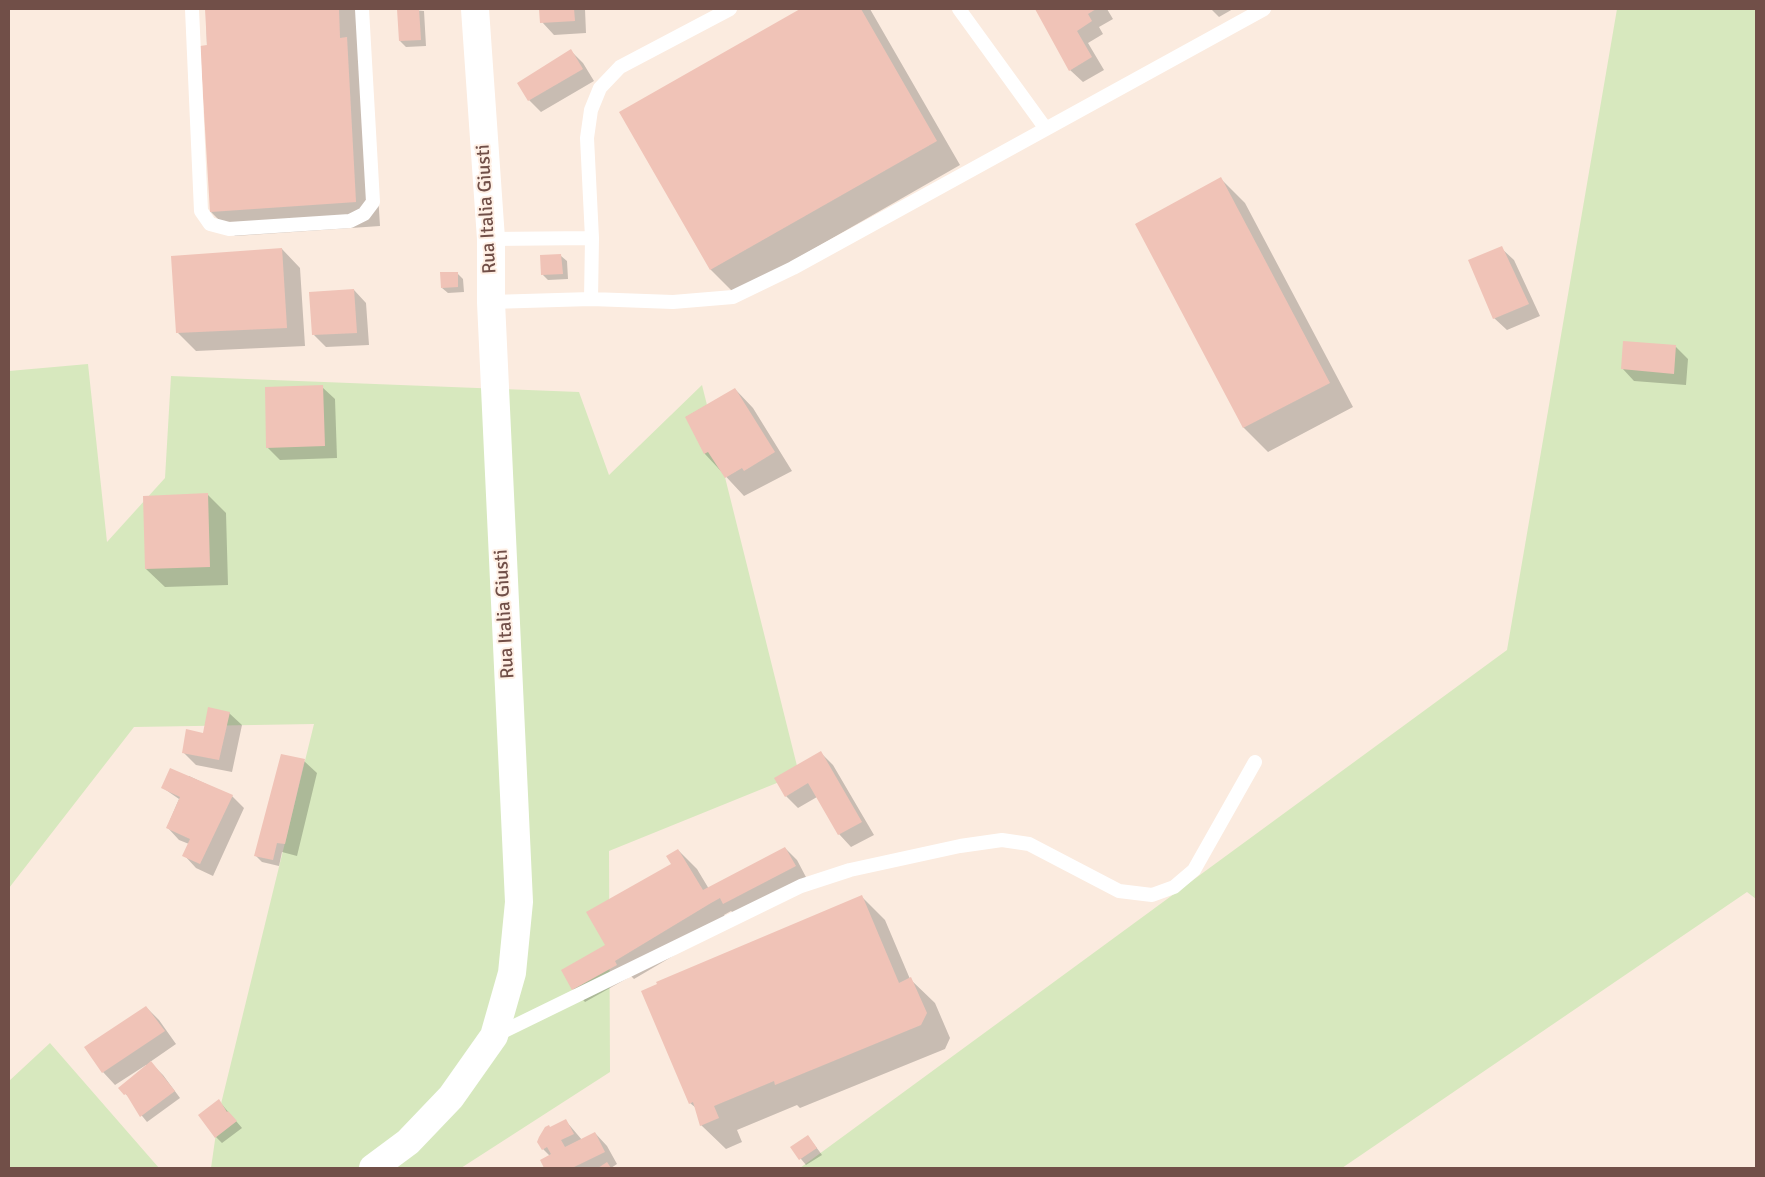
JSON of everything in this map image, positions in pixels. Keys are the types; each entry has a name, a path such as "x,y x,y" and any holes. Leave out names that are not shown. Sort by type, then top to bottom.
{"street":[{"name":"Rua Italia Giusti","path":"373,1168 408,1142 451,1097 494,1036 512,974 518,902 491,302 491,239 475,9"}],"lane":[{"path":"192,9 201,211 210,224 229,229 350,221 364,214 373,202 362,9"},
{"path":"591,299 592,238 587,138 592,110 600,88 620,67 730,9"},
{"path":"959,9 1046,129"},
{"path":"491,302 591,299 673,302 733,297 794,268 1264,9"},
{"path":"491,239 592,238"},
{"path":"494,1036 801,886 850,870 960,846 1002,840 1029,844 1119,890 1152,895 1174,887 1194,870 1255,762"}],"green space":[{"path":"1617,9 1756,9 1756,899 1747,892 1342,1168 800,1168 1507,650"},
{"path":"88,364 107,542 165,478 171,376 579,392 609,475 702,385 799,774 609,851 610,1072 461,1168 211,1168 219,1112 314,724 134,727 9,888 9,371"},
{"path":"50,1043 159,1168 9,1168 9,1081"}],"building":[{"path":"205,9 339,9 340,38 347,37 356,202 210,212 200,46 207,45"},
{"path":"397,9 419,9 421,40 399,41"},
{"path":"539,9 574,9 575,21 540,23"},
{"path":"800,9 861,9 937,141 710,270 619,112"},
{"path":"1035,9 1096,9 1088,14 1092,21 1077,31 1092,57 1069,71"},
{"path":"571,49 583,69 528,101 517,83"},
{"path":"1221,177 1330,383 1243,428 1135,224"},
{"path":"1502,246 1529,304 1493,319 1468,260"},
{"path":"282,248 287,328 176,333 171,256"},
{"path":"561,254 563,274 541,275 540,255"},
{"path":"440,272 458,272 458,287 441,288"},
{"path":"354,289 357,333 312,335 309,292"},
{"path":"1623,341 1676,345 1674,374 1621,369"},
{"path":"323,385 325,446 266,448 265,387"},
{"path":"735,388 775,452 744,471 742,468 725,478 708,452 704,454 685,417"},
{"path":"208,493 210,567 145,569 143,496"},
{"path":"208,707 230,712 219,760 182,753 186,729 203,733"},
{"path":"821,751 862,822 838,835 808,783 785,797 774,778"},
{"path":"281,754 305,759 285,844 277,843 273,860 254,856"},
{"path":"170,768 233,795 200,864 182,856 190,839 166,828 180,797 161,788"},
{"path":"785,847 796,866 723,904 720,898 615,961 617,965 572,990 561,970 605,945 586,912 671,864 666,856 678,849 703,890"},
{"path":"862,895 899,983 911,977 927,1013 921,1025 775,1085 774,1081 714,1106 719,1118 700,1126 693,1102 689,1104 641,991 657,984 656,982"},
{"path":"146,1006 165,1031 102,1073 84,1047"},
{"path":"151,1061 175,1091 140,1117 126,1094 124,1095 118,1088"},
{"path":"219,1099 227,1112 237,1121 215,1138 198,1115"},
{"path":"566,1119 574,1134 561,1140 565,1147 595,1132 605,1152 572,1168 544,1168 540,1160 551,1154 547,1147 542,1150 537,1142 539,1137 545,1127 549,1125 550,1127"},
{"path":"808,1135 817,1148 799,1160 790,1147"},
{"path":"607,1162 611,1168 598,1168"}]}
